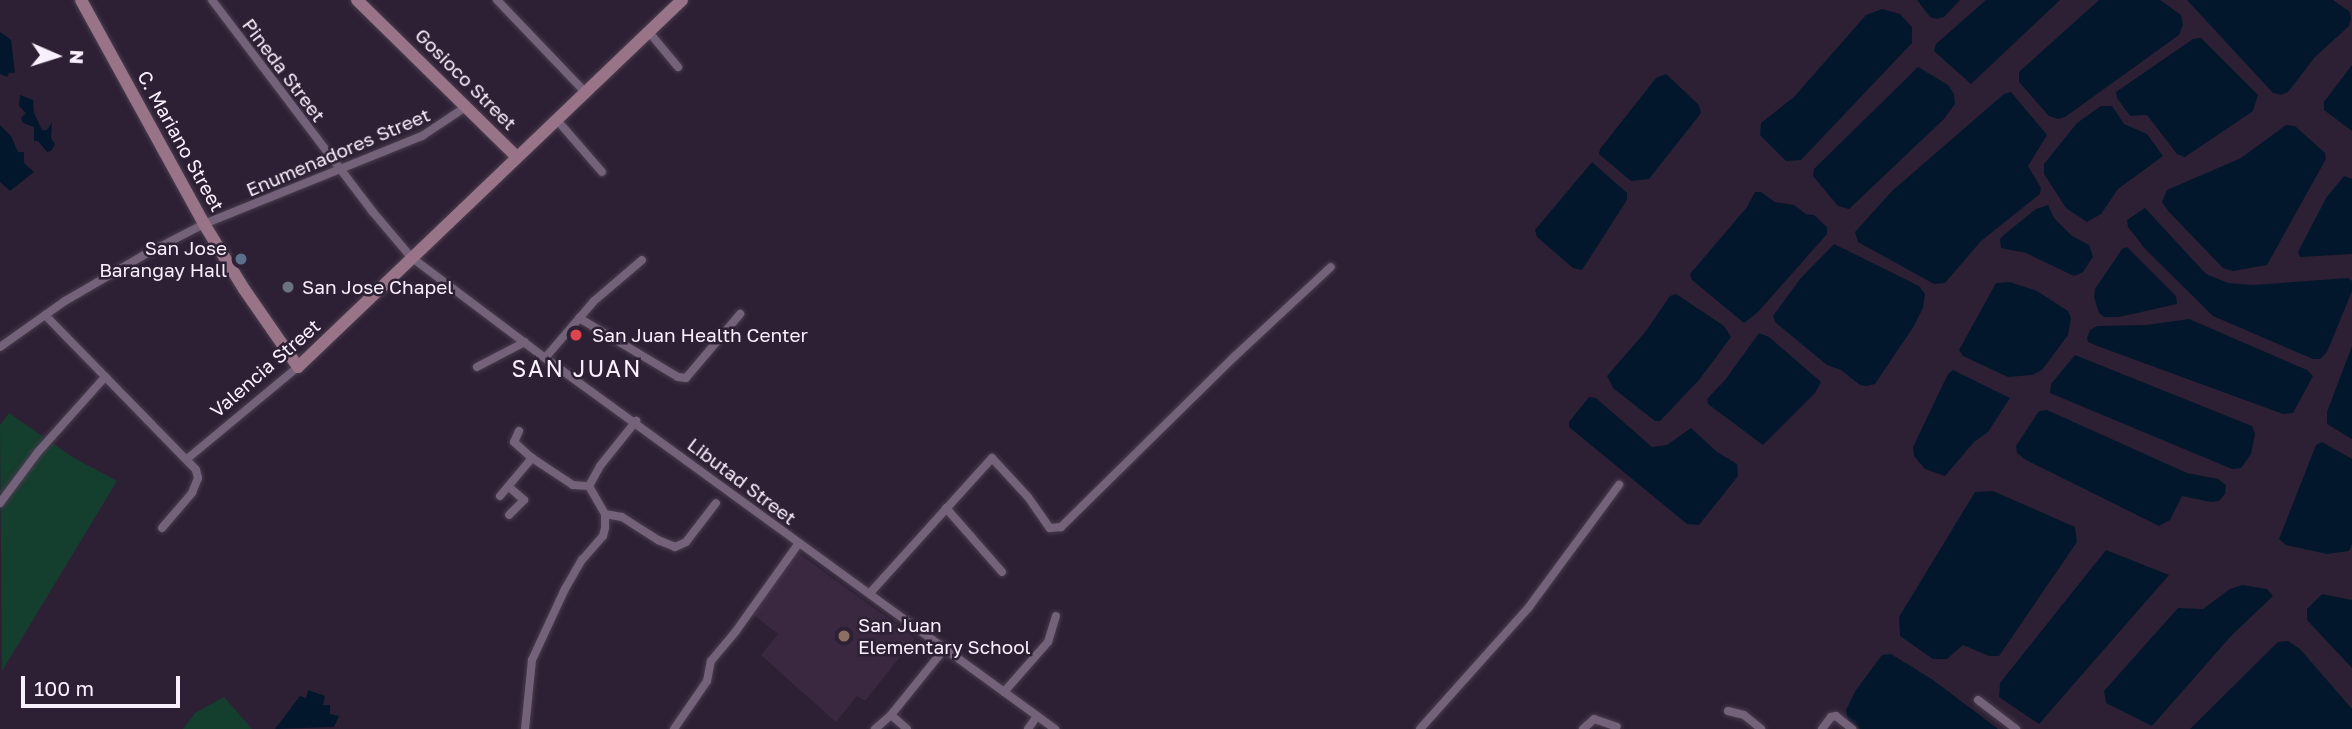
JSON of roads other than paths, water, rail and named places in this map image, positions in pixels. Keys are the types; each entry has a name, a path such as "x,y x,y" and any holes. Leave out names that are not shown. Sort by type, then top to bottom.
{"street":[{"name":"C. Mariano Street","path":"81,0 204,224 244,289 298,367"},
{"name":"Pineda Street","path":"212,0 340,169 411,257"},
{"name":"Gosioco Street","path":"358,0 516,156"},
{"path":"497,0 584,91"},
{"name":"Valencia Street","path":"187,459 298,367 682,0"},
{"path":"648,31 678,66"},
{"name":"Enumenadores Street","path":"0,347 98,281 204,224 422,136 467,106"},
{"path":"556,119 602,172"},
{"name":"Libutad Street","path":"411,257 545,358 636,421 1055,729"},
{"path":"545,358 602,294 642,260"},
{"path":"870,593 992,458 1028,497 1050,528 1061,527 1234,357 1331,267"},
{"path":"579,318 678,377 686,378 740,314"},
{"path":"46,315 197,470 197,484 162,528"},
{"path":"477,367 525,342"},
{"path":"0,503 38,452 105,377"},
{"path":"589,485 600,466 636,421"},
{"path":"519,431 514,442 532,458 573,485 589,485"},
{"path":"500,496 532,458"},
{"path":"525,729 532,660 565,589 582,560 603,536 605,514 589,485"},
{"path":"1420,729 1529,607 1619,485"},
{"path":"509,487 524,500 509,515"},
{"path":"605,514 622,517 658,540 675,547 686,542 716,503"},
{"path":"946,508 1002,572"},
{"path":"674,729 707,681 712,667 711,661 736,631 799,543"},
{"path":"1004,692 1048,642 1056,616"},
{"path":"875,729 891,715 945,648"},
{"path":"1978,700 2016,729"},
{"path":"1728,711 1744,715 1761,729"},
{"path":"891,715 907,729"},
{"path":"1028,729 1037,716"},
{"path":"1822,729 1831,717 1836,716 1852,729"},
{"path":"1583,729 1594,719 1617,727"}],"water":[{"path":"1917,0 1960,0 1944,17 1936,19 1930,17"},
{"path":"1986,0 2060,0 1971,84 1934,51 1936,44"},
{"path":"2099,0 2160,0 2181,15 2183,24 2179,35 2065,117 2058,119 2049,116 2019,82 2019,72"},
{"path":"2187,0 2333,0 2349,11 2351,18 2349,26 2315,57 2288,92 2281,95 2273,93"},
{"path":"1882,9 1900,14 1912,27 1912,43 1801,160 1786,161 1760,135 1761,123 1794,97 1866,15"},
{"path":"0,32 11,40 15,73 9,73 7,77 0,74"},
{"path":"2201,38 2258,95 2253,111 2185,157 2177,154 2147,115 2130,116 2117,98 2116,92 2193,39"},
{"path":"2352,65 2352,131 2324,110 2324,102"},
{"path":"1918,67 1948,85 1954,94 1955,104 1944,119 1849,209 1838,206 1813,176 1814,169"},
{"path":"1666,74 1699,105 1701,113 1649,179 1631,181 1599,154 1600,149 1656,78"},
{"path":"2011,92 2047,135 2028,166 2041,188 2040,194 1981,241 1945,283 1934,284 1858,242 1855,232 1892,191 2004,94"},
{"path":"20,95 33,100 34,113 42,130 47,130 52,122 51,138 55,144 51,151 47,152 38,141 34,141 34,127 23,123 21,118 26,113 19,106"},
{"path":"2101,106 2112,106 2124,124 2147,134 2163,156 2118,189 2101,214 2087,222 2066,208 2044,174 2044,164 2077,123"},
{"path":"0,125 11,136 18,152 24,152 24,163 34,172 10,191 0,182"},
{"path":"2286,125 2295,126 2325,153 2326,159 2267,265 2233,271 2223,268 2169,212 2162,202 2167,190 2241,158"},
{"path":"1592,162 1627,193 1627,200 1582,270 1573,268 1537,237 1535,230"},
{"path":"2344,176 2352,179 2352,254 2300,257 2298,252 2326,198"},
{"path":"1755,192 1761,192 1775,202 1794,205 1806,214 1814,215 1827,227 1827,234 1758,312 1744,323 1692,280 1690,274 1747,207"},
{"path":"2048,205 2054,218 2072,236 2089,245 2093,257 2083,272 2074,276 2026,253 2001,248 2000,239 2005,234 2036,209"},
{"path":"2145,208 2206,274 2228,283 2253,285 2348,278 2352,281 2352,291 2327,352 2320,359 2313,359 2213,316 2146,250 2128,227 2127,220"},
{"path":"1834,244 1919,286 1925,294 1923,308 1914,326 1875,384 1860,385 1841,370 1827,365 1775,322 1773,316 1800,279"},
{"path":"2127,247 2176,296 2177,304 2119,317 2104,317 2099,313 2094,297 2095,289 2122,249"},
{"path":"2010,282 2037,291 2068,311 2071,318 2068,335 2042,370 2032,375 2008,377 1963,356 1959,350 1996,283"},
{"path":"1676,294 1724,326 1731,337 1699,380 1660,421 1655,421 1613,388 1607,376 1646,331 1670,296"},
{"path":"2189,319 2307,370 2313,376 2293,413 2283,414 2100,347 2088,342 2087,338 2090,330 2097,326 2147,325"},
{"path":"1759,333 1769,337 1821,382 1815,393 1763,445 1708,404 1707,399 1725,380"},
{"path":"2352,346 2352,439 2327,424 2327,412"},
{"path":"2075,355 2252,426 2255,434 2251,454 2241,468 2232,469 2050,393 2051,384"},
{"path":"1953,370 2010,398 1988,432 1974,442 1945,476 1925,469 1914,456 1913,447 1948,374"},
{"path":"1589,397 1596,398 1652,447 1667,445 1691,428 1717,452 1737,464 1738,476 1699,525 1687,524 1569,427 1569,422"},
{"path":"2047,410 2187,473 2218,479 2226,485 2225,494 2219,501 2211,502 2182,496 2170,520 2159,526 2026,460 2017,453 2016,446 2039,411"},
{"path":"2322,442 2352,459 2352,544 2349,551 2327,554 2286,545 2279,539 2316,445"},
{"path":"1993,491 2075,527 2077,542 1999,656 1989,656 1963,645 1947,659 1933,659 1900,636 1899,617 1975,492"},
{"path":"2106,550 2169,575 2039,724 1999,697 2000,683"},
{"path":"2242,585 2267,589 2273,596 2231,636 2152,726 2106,703 2104,691 2178,608 2203,609 2230,589"},
{"path":"2322,594 2352,600 2352,668 2307,620 2307,609"},
{"path":"2288,641 2300,649 2352,709 2352,729 2190,729 2278,642"},
{"path":"1891,654 1933,680 1998,729 1860,729 1848,720 1846,710 1856,690 1882,655"},
{"path":"308,690 325,696 323,705 330,705 330,714 339,716 334,727 275,729 300,696 306,698"}],"place":[{"name":"San Jose Barangay Hall","path":"241,259"},
{"name":"San Jose Chapel","path":"288,287"},
{"name":"San Juan Health Center","path":"576,335"},
{"name":"San Juan Elementary School","path":"844,636"}],"district":[{"name":"SAN JUAN","path":"577,368"}]}
